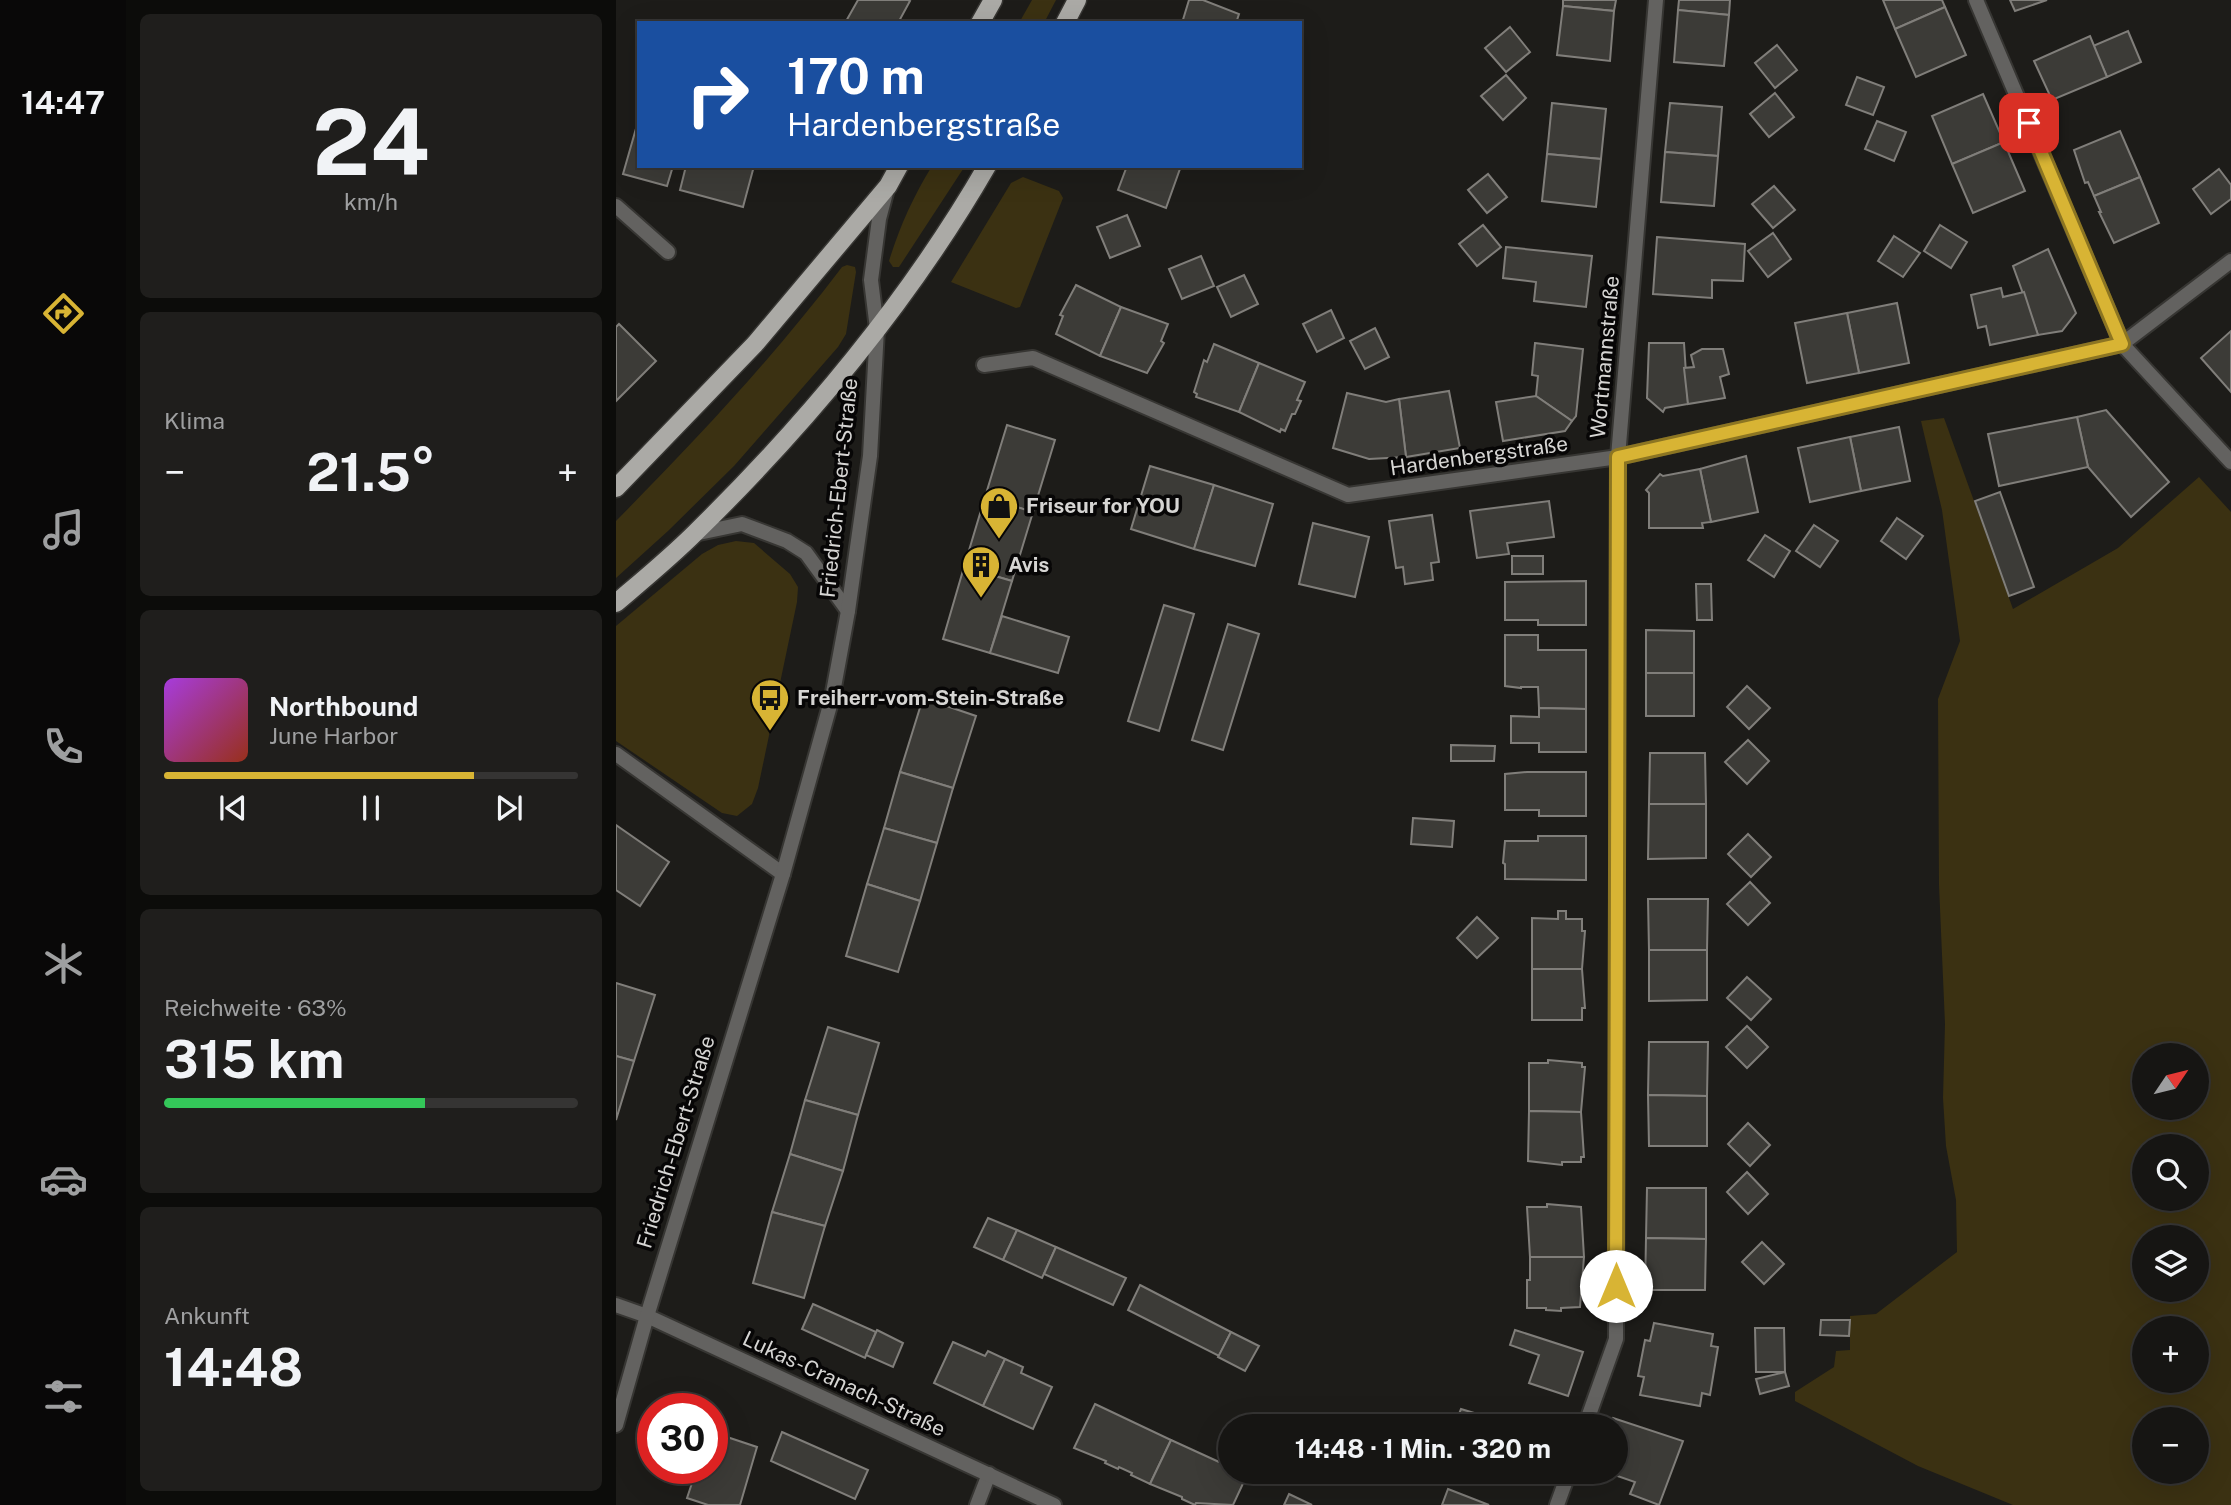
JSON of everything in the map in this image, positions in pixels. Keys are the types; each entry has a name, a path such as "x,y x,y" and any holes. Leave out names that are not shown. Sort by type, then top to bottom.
{"main road":[{"path":"981,21 993,0"},
{"path":"1066,21 1077,0"},
{"name":"Friedrich-Ebert-Straße","path":"616,488 755,344 888,186 898,168"},
{"path":"616,603 694,534 790,435 877,329 952,226 986,168"}],"street":[{"name":"Wortmannstraße","path":"1589,1414 1616,1339 1618,457 1656,0"},
{"path":"1976,0 2122,344 2231,462"},
{"name":"Friedrich-Ebert-Straße","path":"616,1425 783,874 832,698 849,611 870,456 877,329 871,281 879,219 888,186"},
{"path":"616,206 668,252"},
{"path":"2122,344 2231,261"},
{"name":"Hardenbergstraße","path":"984,365 1033,358 1348,495 1618,457 2122,344"},
{"name":"Friedrich-Ebert-Straße","path":"694,534 742,524 787,541 807,553 849,611"},
{"path":"616,754 783,874"},
{"name":"Lukas-Cranach-Straße","path":"616,1305 647,1316 1054,1505"},
{"path":"977,1505 989,1474"},
{"path":"1558,1505 1565,1484"}],"shaded area":[{"path":"1032,0 1056,0 1045,21 1020,21"},
{"path":"931,168 964,168 899,267 893,267 889,261 913,201"},
{"path":"1023,177 1059,191 1063,198 1020,307 1016,308 951,282 1011,183"},
{"path":"842,267 855,267 856,272 846,334 838,347 734,466 616,578 616,521 733,398 789,334"},
{"path":"1944,418 2013,609 2118,548 2199,477 2231,512 2231,1505 2013,1505 1918,1466 1795,1401 1795,1392 1834,1367 1836,1351 1850,1350 1850,1316 1876,1314 1957,1252 1956,1200 1946,1146 1943,1098 1945,1024 1939,885 1938,699 1960,641 1942,510 1921,421"},
{"path":"736,541 754,543 790,574 798,587 758,788 752,804 737,816 722,813 616,741 616,626 702,554 718,545"}],"building":[{"path":"858,0 910,1 899,21 846,21"},
{"path":"1189,0 1203,0 1239,14 1237,21 1183,21"},
{"path":"1563,0 1616,0 1614,11 1563,6"},
{"path":"1679,0 1730,0 1729,15 1678,10"},
{"path":"1883,0 1942,0 1945,7 1895,29"},
{"path":"2010,0 2047,0 2015,11"},
{"path":"1563,6 1614,11 1610,61 1557,55"},
{"path":"1945,7 1966,55 1916,77 1895,29"},
{"path":"1678,10 1729,15 1724,66 1674,62"},
{"path":"1510,27 1530,52 1506,72 1485,48"},
{"path":"2128,31 2141,62 2107,77 2093,46"},
{"path":"2090,36 2107,77 2052,100 2034,61"},
{"path":"1777,45 1797,70 1775,88 1755,63"},
{"path":"1506,75 1526,98 1503,120 1481,96"},
{"path":"1857,77 1884,87 1873,115 1846,105"},
{"path":"1775,93 1794,117 1769,137 1750,114"},
{"path":"1983,94 2004,142 1952,164 1932,116"},
{"path":"1552,103 1606,109 1601,159 1547,154"},
{"path":"1670,103 1722,107 1718,156 1665,152"},
{"path":"1877,121 1906,132 1894,161 1865,149"},
{"path":"637,125 637,168 672,168 667,186 623,174"},
{"path":"2120,131 2140,177 2094,196 2088,182 2085,183 2074,150"},
{"path":"2004,142 2025,191 1973,213 1952,164"},
{"path":"1665,152 1718,156 1714,206 1661,202"},
{"path":"1547,154 1601,159 1596,207 1542,201"},
{"path":"686,168 753,168 743,207 680,190"},
{"path":"1126,168 1180,168 1166,208 1118,190"},
{"path":"2219,169 2231,185 2231,199 2211,214 2193,189"},
{"path":"1488,174 1507,197 1487,213 1468,190"},
{"path":"2140,177 2159,223 2114,243 2094,196"},
{"path":"1774,186 1795,210 1773,228 1752,204"},
{"path":"1127,215 1140,246 1110,258 1097,227"},
{"path":"1483,225 1501,247 1477,266 1459,244"},
{"path":"1940,225 1967,242 1951,268 1924,251"},
{"path":"1773,233 1791,259 1768,277 1748,251"},
{"path":"1894,236 1920,253 1903,277 1878,261"},
{"path":"1657,237 1745,244 1743,281 1712,280 1712,298 1653,294"},
{"path":"1506,247 1592,256 1586,307 1534,301 1536,282 1503,278"},
{"path":"2048,249 2076,313 2062,331 2038,335 2013,266"},
{"path":"1201,256 1214,286 1182,299 1169,269"},
{"path":"1244,275 1258,304 1231,317 1217,287"},
{"path":"1076,285 1121,307 1100,356 1056,334 1063,316 1060,315"},
{"path":"2001,288 2003,297 2024,292 2038,335 1990,345 1986,326 1978,328 1971,295"},
{"path":"1897,303 1909,363 1859,373 1847,313"},
{"path":"1121,307 1168,324 1161,341 1164,343 1147,373 1100,356"},
{"path":"1331,310 1344,338 1317,352 1303,324"},
{"path":"1847,313 1859,373 1807,383 1795,323"},
{"path":"619,324 656,361 616,401 616,327"},
{"path":"1375,328 1389,357 1365,369 1350,341"},
{"path":"2231,331 2231,392 2201,358"},
{"path":"1535,343 1583,349 1576,416 1572,421 1536,396 1538,376 1532,375"},
{"path":"1649,343 1684,343 1688,404 1665,408 1663,412 1647,398"},
{"path":"1214,344 1259,363 1239,412 1196,397 1194,392 1204,360 1207,362"},
{"path":"1702,349 1723,349 1729,374 1720,377 1725,398 1688,404 1684,368 1694,367 1691,355"},
{"path":"1259,363 1305,382 1297,400 1301,401 1285,431 1281,429 1280,432 1239,412"},
{"path":"1449,391 1460,448 1406,457 1399,399"},
{"path":"1347,393 1386,402 1399,399 1406,457 1369,459 1333,448"},
{"path":"1536,396 1572,421 1565,431 1503,441 1496,402"},
{"path":"2106,410 2169,482 2131,517 2088,467 2077,417"},
{"path":"2077,417 2088,467 1999,486 1988,434"},
{"path":"1007,425 1055,440 1033,512 985,497"},
{"path":"1899,427 1910,481 1861,491 1850,437"},
{"path":"1850,437 1861,491 1810,502 1798,448"},
{"path":"1746,456 1758,512 1711,522 1700,469"},
{"path":"1150,466 1214,485 1194,549 1131,529"},
{"path":"1700,469 1711,522 1702,523 1703,528 1649,528 1649,493 1646,490 1660,474 1663,476"},
{"path":"1214,485 1273,504 1255,566 1194,549"},
{"path":"2000,492 2034,587 2009,596 1975,501"},
{"name":"Friseur for YOU","path":"985,497 1033,512 1012,581 964,567"},
{"path":"1549,501 1554,537 1507,543 1509,554 1477,558 1470,511"},
{"path":"1432,515 1439,562 1431,563 1433,580 1405,584 1403,567 1396,568 1389,521"},
{"path":"1897,518 1923,536 1906,559 1881,541"},
{"path":"1313,523 1369,537 1355,597 1299,584"},
{"path":"1814,525 1838,541 1820,567 1796,551"},
{"path":"1765,535 1790,551 1774,577 1748,560"},
{"path":"1512,556 1543,556 1543,574 1512,574"},
{"name":"Avis","path":"964,567 1012,581 990,653 943,639"},
{"path":"1586,581 1586,625 1538,625 1538,620 1505,620 1505,582"},
{"path":"1696,584 1711,584 1712,620 1697,620"},
{"path":"1164,605 1194,614 1159,731 1128,721"},
{"path":"1002,616 1069,637 1058,673 990,653"},
{"path":"1228,624 1259,634 1223,750 1192,740"},
{"path":"1646,630 1694,631 1694,673 1646,673"},
{"path":"1505,635 1538,635 1538,650 1586,650 1586,709 1539,708 1538,687 1505,686"},
{"path":"1646,673 1694,673 1694,716 1646,716"},
{"path":"1747,686 1770,708 1749,729 1727,707"},
{"path":"923,698 976,716 953,788 900,772"},
{"path":"1539,708 1586,709 1586,752 1539,752 1539,743 1511,743 1511,716 1539,717"},
{"path":"1748,740 1769,761 1747,784 1725,762"},
{"path":"1451,745 1495,746 1494,761 1451,761"},
{"path":"1650,753 1705,753 1706,804 1649,804"},
{"path":"900,772 953,788 937,843 884,828"},
{"path":"1586,772 1586,816 1539,816 1539,810 1505,810 1505,774"},
{"path":"1649,804 1706,804 1706,858 1648,859"},
{"path":"1413,818 1454,821 1452,847 1411,844"},
{"path":"616,825 669,862 640,906 616,890"},
{"path":"884,828 937,843 920,901 867,884"},
{"path":"1748,834 1771,857 1751,877 1728,854"},
{"path":"1538,836 1586,836 1586,880 1505,879 1505,841 1538,841"},
{"path":"1750,882 1770,903 1748,925 1727,904"},
{"path":"867,884 920,901 898,972 846,956"},
{"path":"1648,899 1708,899 1707,950 1649,950"},
{"path":"1558,911 1566,911 1566,919 1582,919 1582,931 1585,931 1582,969 1532,969 1532,918 1558,919"},
{"path":"1477,917 1498,938 1477,958 1457,938"},
{"path":"1649,950 1707,950 1707,1000 1649,1001"},
{"path":"1532,969 1582,969 1585,1008 1582,1008 1582,1020 1532,1020"},
{"path":"1747,977 1771,999 1751,1020 1727,998"},
{"path":"616,983 655,995 634,1061 616,1056"},
{"path":"1747,1026 1768,1047 1747,1068 1726,1047"},
{"path":"828,1027 879,1043 858,1115 805,1100"},
{"path":"1649,1042 1708,1042 1707,1096 1648,1095"},
{"path":"616,1056 634,1061 616,1120"},
{"path":"1548,1060 1582,1063 1582,1067 1585,1067 1581,1112 1529,1111 1529,1063 1548,1063"},
{"path":"1648,1095 1707,1096 1707,1146 1649,1146"},
{"path":"805,1100 858,1115 843,1171 790,1154"},
{"path":"1529,1111 1581,1112 1584,1157 1581,1157 1581,1162 1562,1162 1562,1165 1528,1161"},
{"path":"1748,1123 1770,1145 1750,1166 1728,1144"},
{"path":"790,1154 843,1171 825,1226 772,1212"},
{"path":"1747,1172 1768,1194 1748,1214 1727,1192"},
{"path":"1647,1188 1706,1188 1706,1239 1646,1238"},
{"path":"1547,1204 1581,1207 1584,1257 1530,1257 1527,1207 1547,1207"},
{"path":"772,1212 825,1226 804,1298 753,1283"},
{"path":"988,1218 1017,1230 1003,1260 974,1247"},
{"path":"1017,1230 1056,1247 1042,1278 1003,1260"},
{"path":"1646,1238 1706,1239 1705,1290 1645,1290"},
{"path":"1762,1242 1784,1264 1764,1284 1742,1262"},
{"path":"1056,1247 1126,1278 1113,1305 1044,1274"},
{"path":"1530,1257 1584,1257 1580,1307 1561,1308 1561,1311 1527,1308"},
{"path":"1140,1285 1231,1332 1219,1356 1128,1310"},
{"path":"813,1304 876,1332 865,1358 802,1329"},
{"path":"1821,1320 1850,1320 1849,1336 1820,1335"},
{"path":"1654,1323 1713,1334 1711,1346 1718,1347 1710,1395 1702,1393 1700,1406 1640,1395 1644,1377 1638,1376 1645,1340 1650,1341"},
{"path":"1755,1328 1784,1328 1785,1372 1756,1372"},
{"path":"877,1330 903,1343 893,1367 866,1355"},
{"path":"1515,1330 1583,1352 1568,1396 1529,1383 1539,1355 1510,1345"},
{"path":"1231,1332 1259,1346 1245,1371 1218,1357"},
{"path":"953,1342 985,1356 988,1351 1005,1359 983,1406 934,1383"},
{"path":"1005,1359 1023,1367 1021,1373 1052,1387 1033,1429 983,1406"},
{"path":"1785,1372 1789,1386 1760,1394 1756,1379"},
{"path":"1095,1404 1171,1440 1150,1484 1131,1475 1132,1473 1074,1448"},
{"path":"1461,1409 1474,1413 1474,1414 1459,1414"},
{"path":"1628,1423 1683,1441 1659,1505 1630,1494 1635,1482 1628,1480"},
{"path":"782,1432 868,1470 855,1499 771,1461"},
{"path":"728,1437 757,1447 740,1505 708,1505 687,1498 692,1484 728,1484"},
{"path":"1171,1440 1218,1462 1218,1484 1243,1484 1233,1505 1195,1505 1150,1484"},
{"path":"1448,1489 1489,1505 1442,1505"},
{"path":"1289,1494 1312,1505 1284,1505"}],"place":[{"name":"Friseur for YOU","path":"999,540"},
{"name":"Avis","path":"981,599"},
{"name":"Freiherr-vom-Stein-Straße","path":"770,732"}],"route":[{"path":"1616,1286 1618,457 2122,344 2029,123"}]}
